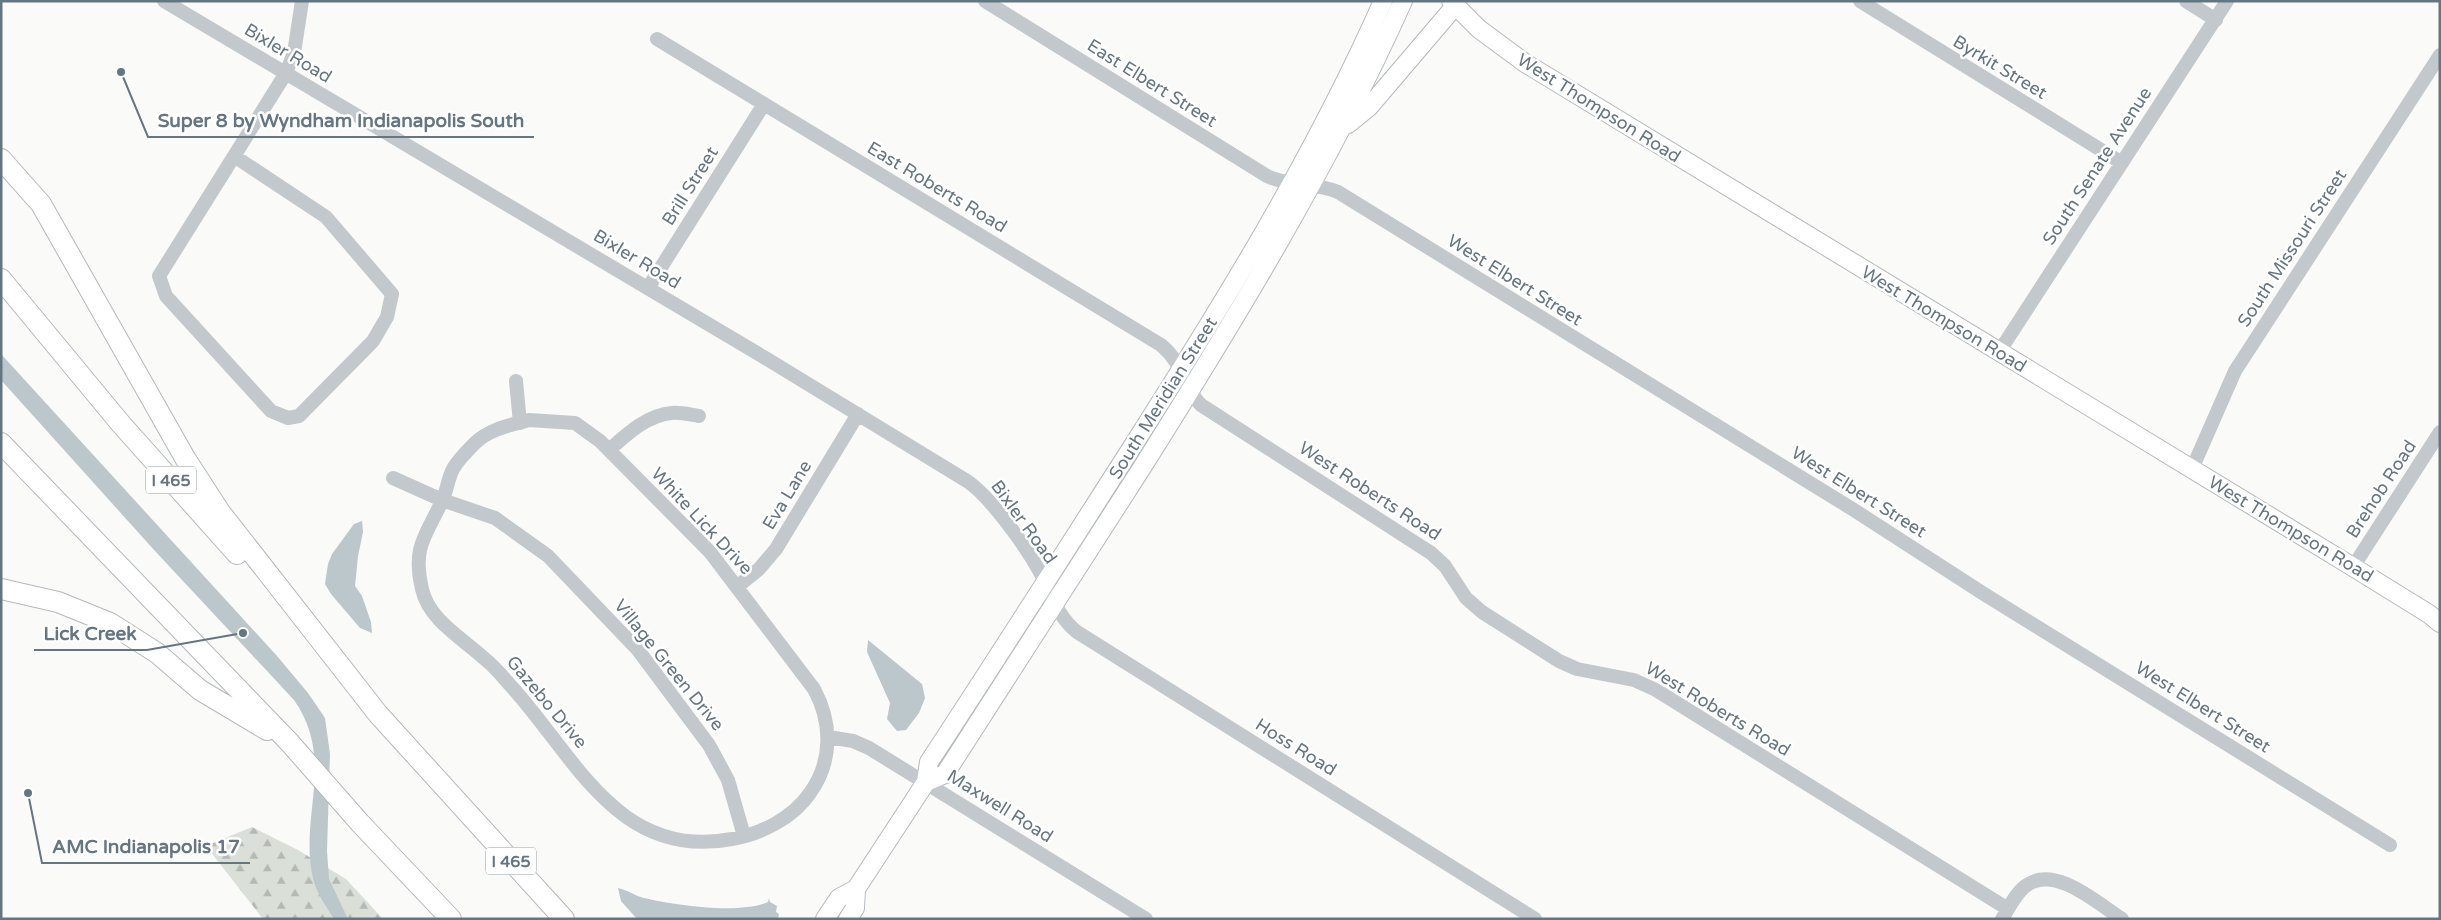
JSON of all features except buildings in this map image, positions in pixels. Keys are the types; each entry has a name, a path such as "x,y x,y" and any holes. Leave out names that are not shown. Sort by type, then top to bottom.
{"highway":[{"path":"1,159 41,204 209,497 348,676"},
{"name":"I 465","path":"1,279 121,424 348,676 378,714 564,919"},
{"path":"1,443 290,743 360,824 451,919"},
{"path":"1,589 58,602 110,623 157,653 200,690 290,743"}],"main road":[{"name":"South Meridian Street","path":"825,919 839,898 856,889 926,782 929,762 1050,594 1186,380 1249,297 1303,184 1338,97 1382,1"},
{"name":"South Meridian Street","path":"1050,594 1186,380 1246,264 1342,129 1403,1"},
{"name":"South Meridian Street","path":"1342,129 1369,107 1455,3"},
{"name":"West Thompson Road","path":"1455,3 1479,28 1525,63 2353,567 2429,614 2440,623"},
{"name":"South Meridian Street","path":"848,919 855,908 856,889"}],"street":[{"name":"Bixler Road","path":"164,1 648,288 967,481 983,493 1038,569 1050,594"},
{"path":"234,156 326,217 392,294 387,317 373,341 298,416 288,418 270,411 166,296 159,276 234,156 286,73 294,53 302,1"},
{"name":"East Elbert Street","path":"985,1 1268,176 1303,184"},
{"name":"Byrkit Street","path":"1860,1 2122,163"},
{"path":"2186,1 2216,20"},
{"name":"South Senate Avenue","path":"1999,352 2227,1"},
{"name":"East Roberts Road","path":"657,40 1161,345 1170,353 1186,380"},
{"name":"South Missouri Street","path":"2192,469 2235,371 2440,55"},
{"name":"Brill Street","path":"648,288 764,104"},
{"name":"West Elbert Street","path":"1303,184 1338,192 1846,505 1984,594 2390,846"},
{"name":"West Roberts Road","path":"1186,380 1201,405 1431,553 1445,566 1466,598 1486,615 1572,667 1634,680 1656,690 2005,914 2027,885 2038,879 2051,879 2063,882 2122,919"},
{"path":"516,381 520,423"},
{"path":"609,450 631,431 654,417 673,413 699,416"},
{"name":"Eva Lane","path":"738,586 763,566 776,548 858,414"},
{"name":"White Lick Drive","path":"442,500 453,469 476,442 489,434 529,420 575,423 600,440 710,552 738,586 814,688 824,709 828,737 822,770 808,796 790,813 778,821 744,836"},
{"name":"Brehob Road","path":"2353,567 2440,432"},
{"name":"Village Green Drive","path":"393,478 442,500 495,518 519,533 548,556 621,631 709,745 728,780 744,836"},
{"name":"Gazebo Drive","path":"442,500 424,534 418,557 422,590 433,613 487,660 524,700 591,787 618,812 644,829 678,840 711,842 744,836"},
{"name":"Hoss Road","path":"1050,594 1063,620 1077,632 1535,919"},
{"name":"Maxwell Road","path":"828,737 853,741 868,748 1146,919"}],"green space":[{"path":"252,827 298,850 346,879 383,919 263,919 206,846"}],"shaded area":[{"path":"1,354 277,656 308,693 325,718 330,754 327,851 329,879 348,919 334,919 320,897 314,882 310,859 315,768 313,745 307,723 294,700 155,551 1,380"},
{"path":"362,521 363,532 355,586 362,596 371,622 372,633 360,628 331,594 325,584 328,564 332,554 354,524"},
{"path":"868,640 922,684 925,698 919,713 906,730 897,731 887,719 890,703 867,652"},
{"path":"618,888 644,898 707,908 756,906 768,902 769,898 770,902 777,906 776,912 779,914 778,919 637,919 621,901"}],"place":[{"name":"Super 8 by Wyndham Indianapolis South","path":"121,72"},
{"name":"Lick Creek","path":"243,633"},
{"name":"AMC Indianapolis 17","path":"28,793"}]}
